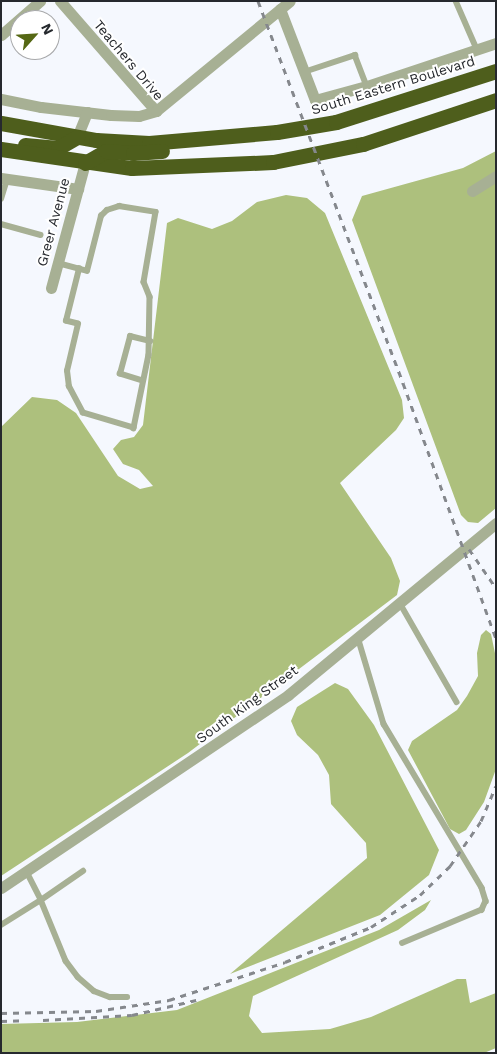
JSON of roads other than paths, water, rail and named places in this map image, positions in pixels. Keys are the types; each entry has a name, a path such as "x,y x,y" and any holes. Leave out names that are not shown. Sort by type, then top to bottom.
{"highway":[{"name":"South Eastern Boulevard","path":"1,123 77,137 149,143 232,137 336,122 496,71"},
{"path":"1,150 85,163 155,169 274,162 363,144 496,100"},
{"path":"1,143 58,148 77,137"},
{"path":"85,163 106,151 154,152 232,137"}],"street":[{"path":"1,34 40,1"},
{"name":"Teachers Drive","path":"60,1 156,111 139,116 87,112"},
{"path":"156,111 290,1"},
{"name":"South Eastern Boulevard","path":"280,10 315,100 366,86 496,43"},
{"path":"1,99 87,112 77,137"},
{"name":"Greer Avenue","path":"51,288 85,163"},
{"path":"472,192 496,176"},
{"path":"4,178 78,189"},
{"name":"South King Street","path":"1,888 242,729 494,527"}],"lane":[{"path":"456,1 477,49"},
{"path":"304,72 355,55 366,86"},
{"path":"1,200 4,178"},
{"path":"58,263 87,271 101,216 107,210 119,206 156,212 144,282 150,297 150,341 134,428 83,413 69,388 67,370 78,324 66,321 79,269"},
{"path":"1,224 42,235"},
{"path":"143,381 120,374 130,336 150,341"},
{"path":"400,604 458,702"},
{"path":"358,637 384,724 482,888 486,901 482,910 403,943"},
{"path":"1,925 83,871"},
{"path":"27,872 41,900 66,961 78,977 102,994 128,997"}],"railway":[{"path":"258,1 403,383 496,639"},
{"path":"469,549 496,588"},
{"path":"1,1013 96,1011 169,1000 285,962 371,927 420,895 450,866 481,821 496,786"},
{"path":"43,1020 132,1015 196,1000"},
{"path":"1,1021 25,1020"}]}
